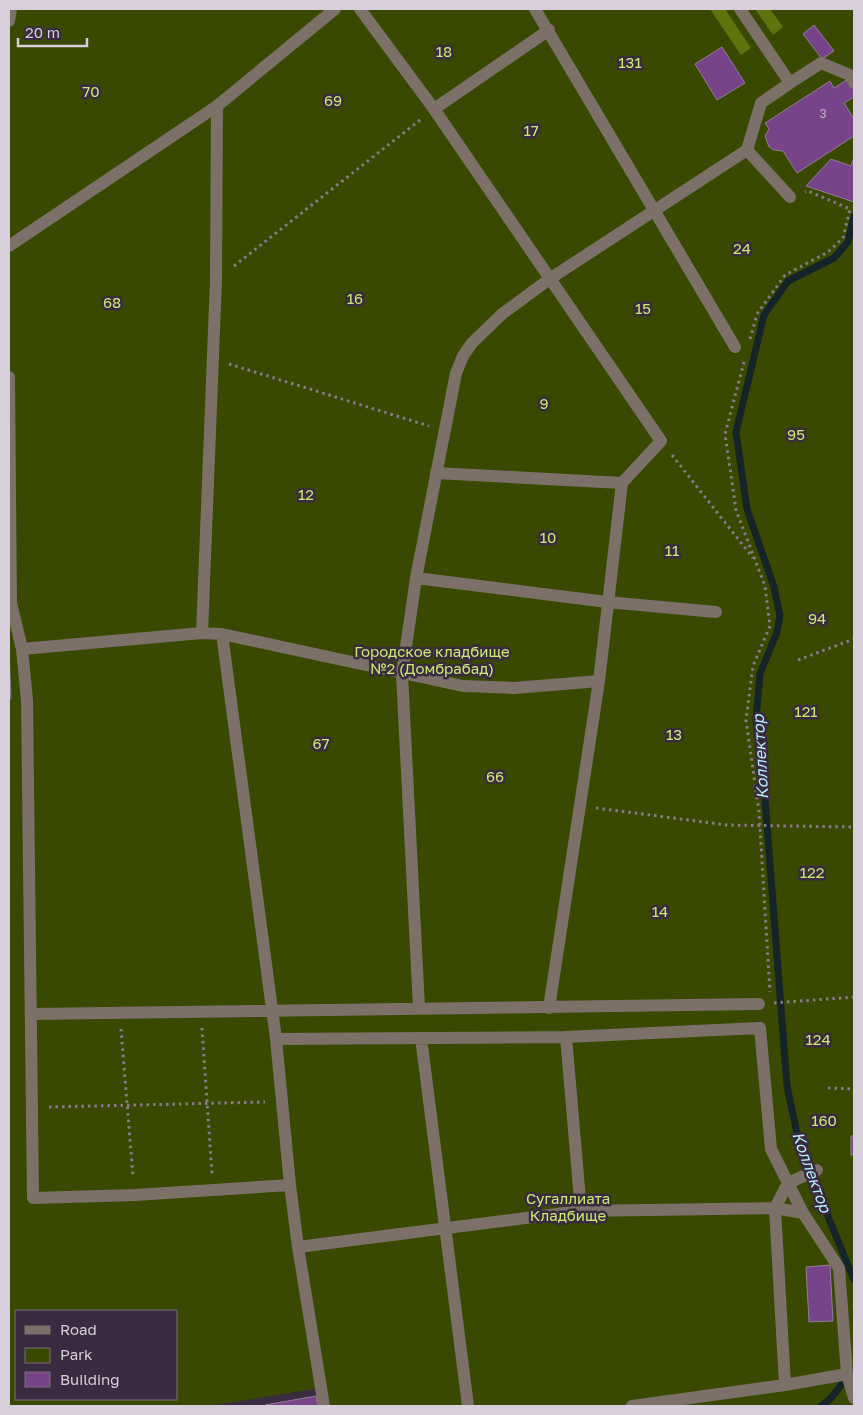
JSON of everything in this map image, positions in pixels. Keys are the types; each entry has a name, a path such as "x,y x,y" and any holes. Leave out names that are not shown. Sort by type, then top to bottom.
{"street":[{"path":"9,21 12,9"},
{"path":"9,246 217,106 335,9"},
{"path":"360,9 434,109 661,441 622,483 599,681 578,805 549,1008"},
{"path":"535,9 735,347"},
{"path":"740,9 790,83"},
{"path":"434,109 549,30"},
{"path":"419,1008 402,674 416,578 436,473 456,373 463,356 486,328 550,278 654,208 747,150 761,103 821,62 850,75 854,82"},
{"path":"202,633 216,280 217,106"},
{"path":"747,150 790,197"},
{"path":"9,376 11,603 22,649 27,700 31,1014 30,1107 34,1198 135,1195 290,1185"},
{"path":"436,473 622,483"},
{"path":"416,578 607,602 716,612"},
{"path":"22,649 202,633 222,634 463,686 514,688 599,681"},
{"path":"222,634 276,1039 298,1247 324,1406"},
{"path":"31,1014 759,1004"},
{"path":"276,1039 566,1037 760,1028 771,1149 803,1213 839,1268 847,1374 853,1393"},
{"path":"566,1037 581,1211"},
{"path":"421,1038 468,1406"},
{"path":"785,1385 775,1208 788,1183 817,1170"},
{"path":"298,1247 581,1211 775,1208 803,1213"},
{"path":"632,1406 785,1385 847,1374"}],"path":[{"path":"216,280 434,109"},
{"path":"750,342 757,314 785,275 828,252 843,238 850,209 808,191 790,197"},
{"path":"212,358 415,422"},
{"path":"745,360 725,434 736,510 765,586 770,626 753,666 746,720 759,812 772,1011 760,1012 760,1028"},
{"path":"661,441 756,562"},
{"path":"798,660 854,639"},
{"path":"578,805 727,825 796,828 854,827"},
{"path":"759,1004 854,996"},
{"path":"201,1011 213,1189"},
{"path":"120,1012 135,1195"},
{"path":"828,1088 854,1089"},
{"path":"30,1107 283,1102"}],"green space":[{"name":"Городское кладбище №2 (Домбрабад)","path":"9,9 854,9 854,1406 324,1406 321,1388 209,1406 9,1406"},
{"path":"710,9 725,9 751,48 741,55"},
{"path":"755,9 770,9 783,27 773,35"}],"building":[{"path":"814,25 834,51 822,59 803,34"},
{"path":"722,47 745,83 717,100 695,64"},
{"path":"848,79 854,88 854,97 844,103 854,119 854,136 797,173 783,151 774,150 769,147 765,136 769,129 765,123 830,81 834,88"},
{"path":"854,157 854,202 806,186 831,159 851,166"},
{"path":"9,649 11,699 9,699"},
{"path":"851,1136 854,1136 854,1155 851,1155"},
{"path":"830,1265 833,1321 809,1322 806,1267"},
{"path":"316,1396 318,1406 265,1406 265,1405"}],"waterway":[{"name":"Коллектор","path":"854,216 848,242 834,258 788,281 764,315 736,432 747,509 774,587 780,616 777,632 760,674 756,720 765,799 787,1086 800,1148 854,1280"},
{"name":"Коллектор","path":"821,1406 830,1399 854,1369"}],"park label":[{"name":"18","path":"444,51"},
{"name":"131","path":"630,62"},
{"name":"70","path":"91,91"},
{"name":"69","path":"333,100"},
{"name":"17","path":"531,130"},
{"name":"24","path":"742,248"},
{"name":"16","path":"355,298"},
{"name":"68","path":"112,302"},
{"name":"15","path":"643,308"},
{"name":"9","path":"544,403"},
{"name":"95","path":"796,434"},
{"name":"12","path":"306,494"},
{"name":"10","path":"548,537"},
{"name":"11","path":"672,550"},
{"name":"94","path":"817,618"},
{"name":"121","path":"806,711"},
{"name":"13","path":"674,734"},
{"name":"67","path":"321,743"},
{"name":"66","path":"495,776"},
{"name":"122","path":"812,872"},
{"name":"14","path":"660,911"},
{"name":"124","path":"818,1039"},
{"name":"160","path":"824,1120"},
{"name":"Сугаллиата Кладбище","path":"568,1206"}]}
